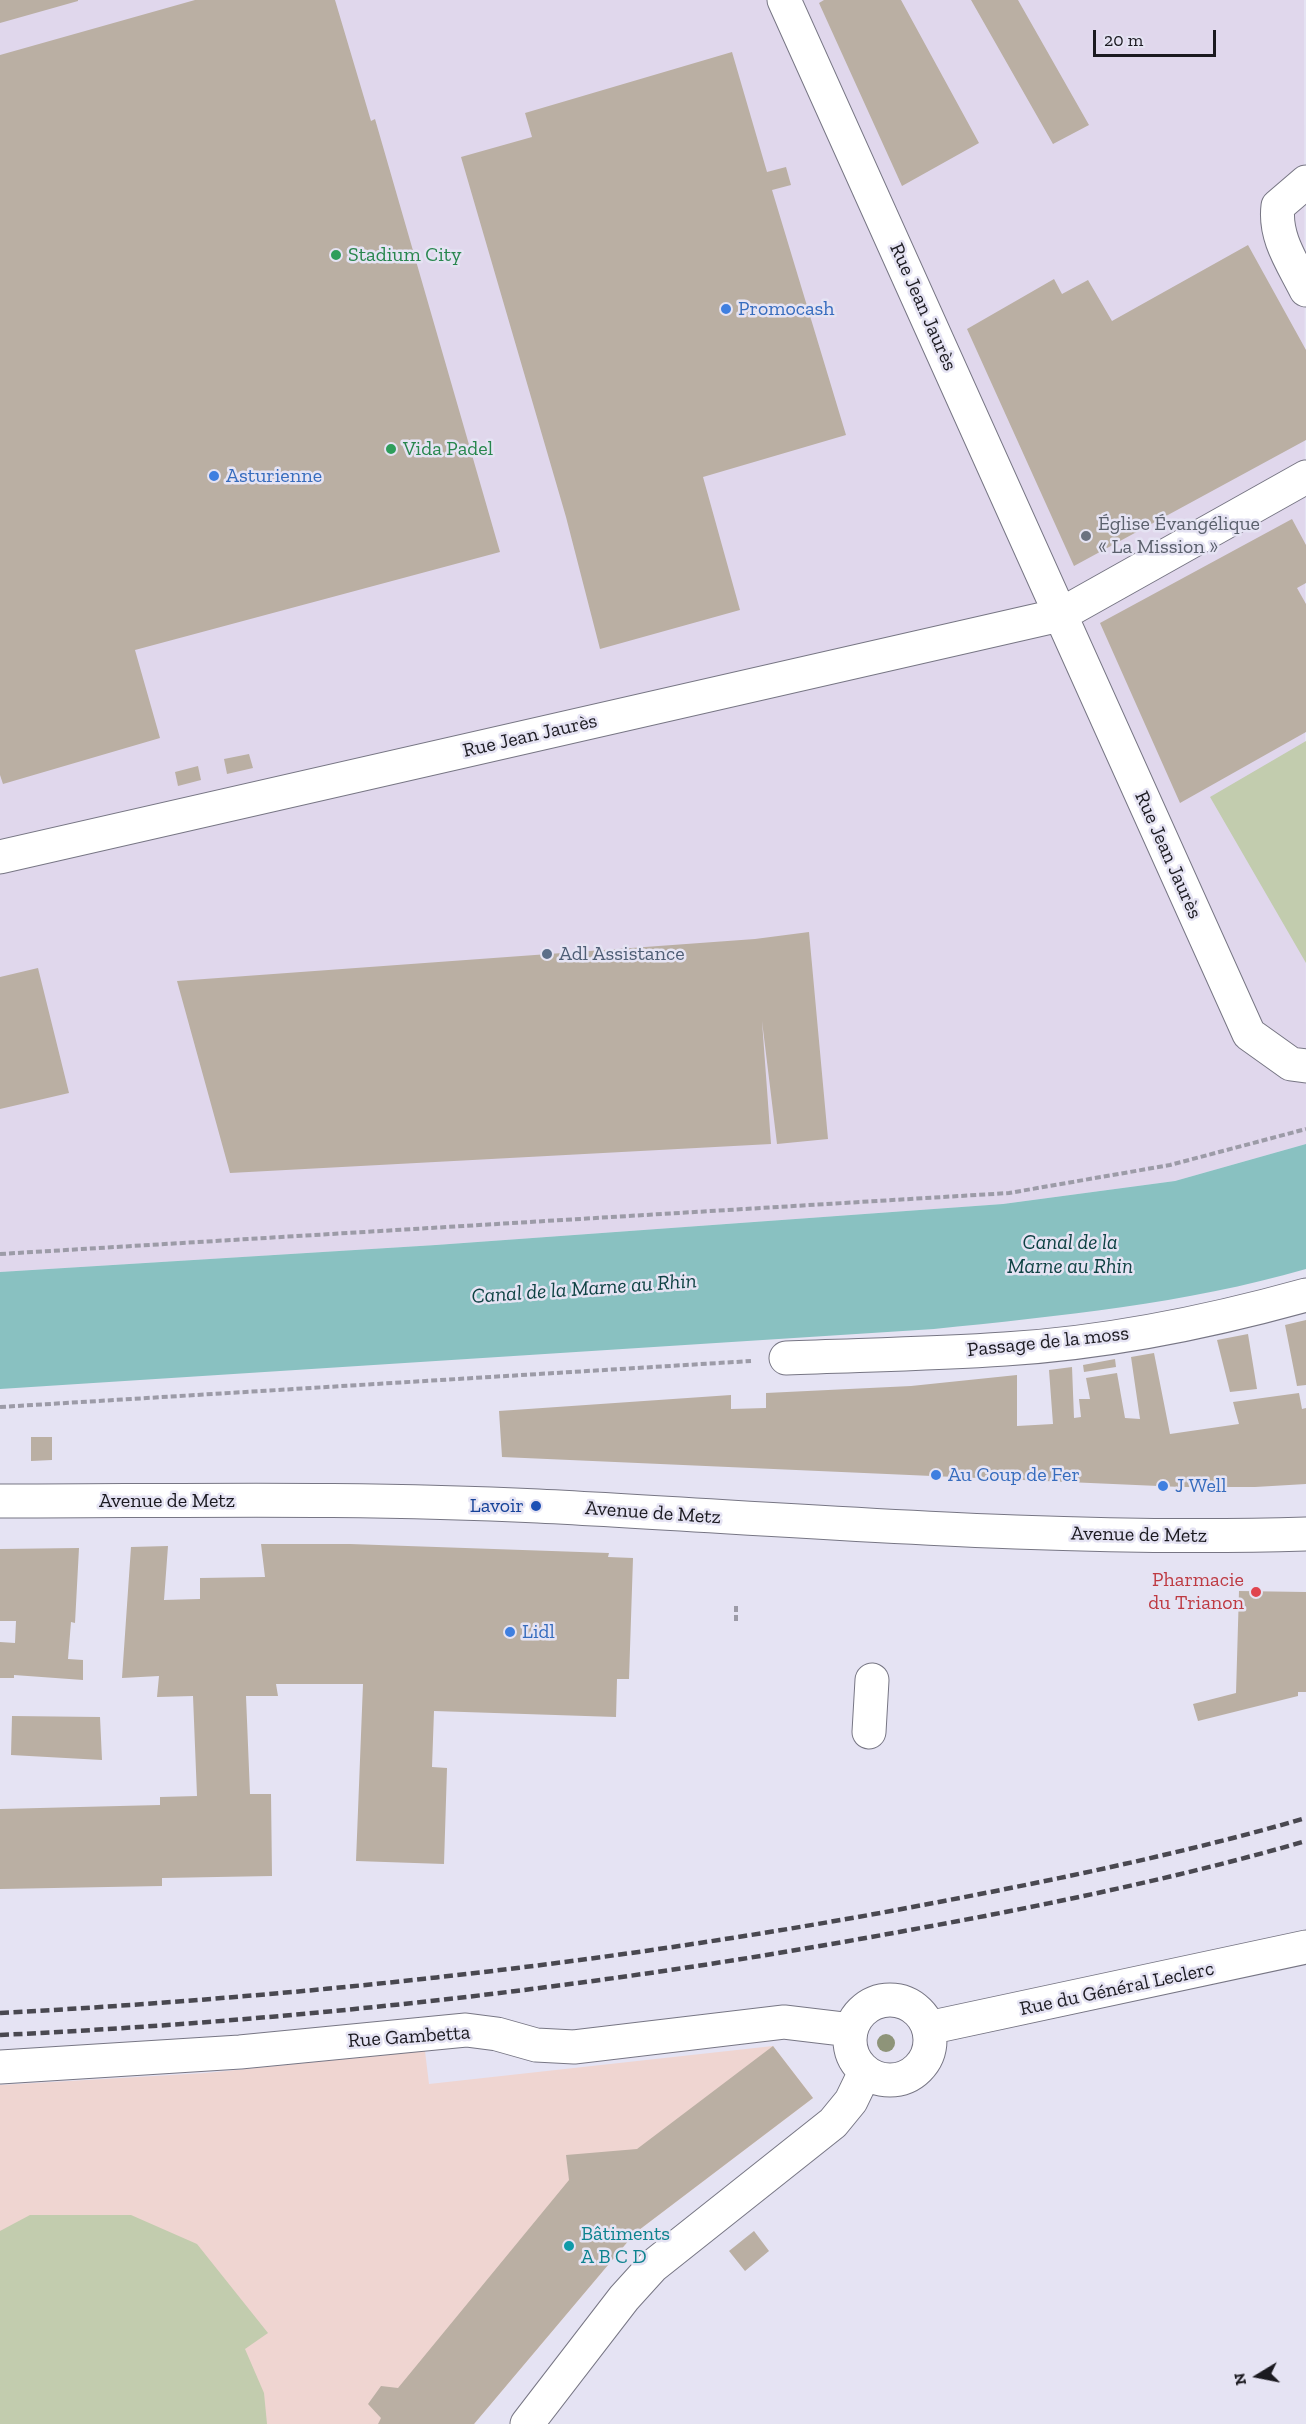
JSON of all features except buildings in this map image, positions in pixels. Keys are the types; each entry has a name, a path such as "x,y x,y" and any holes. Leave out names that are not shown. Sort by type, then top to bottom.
{"street":[{"name":"Rue Jean Jaurès","path":"784,0 1249,1034 1292,1064 1306,1066"},
{"path":"1306,182 1278,206 1276,223 1278,236 1306,290"},
{"path":"1060,615 1306,477"},
{"name":"Rue Jean Jaurès","path":"0,857 1060,615"},
{"name":"Passage de la moss","path":"786,1358 1007,1349 1133,1333 1258,1308 1306,1295"},
{"name":"Avenue de Metz","path":"0,1502 380,1502 536,1506 878,1528 1215,1537 1306,1534"},
{"path":"869,1732 872,1680"},
{"name":"Rue du Général Leclerc","path":"928,2028 1009,2013 1306,1947"},
{"path":"886,2000 904,2002 919,2012 928,2028 931,2041 929,2053 918,2069 901,2079 883,2080 865,2072 852,2054 851,2030 864,2009 886,2000"},
{"name":"Rue Gambetta","path":"0,2067 240,2052 466,2030 497,2034 536,2045 574,2047 784,2022 851,2030"},
{"path":"527,2424 624,2298 653,2266 833,2122 851,2101 865,2072"}],"path":[{"path":"0,1254 1009,1193 1170,1165 1306,1129"},
{"path":"0,1407 786,1358"},
{"path":"736,1606 736,1623"}],"shaded area":[{"path":"0,0 1304,0 1306,1144 1175,1181 1003,1204 436,1245 0,1272"},
{"path":"1306,741 1306,963 1210,797"},
{"path":"773,2046 813,2098 635,2233 474,2424 0,2424 0,2085 206,2073 425,2051 429,2084"},
{"path":"30,2215 131,2215 197,2244 268,2333 245,2349 264,2393 267,2424 0,2424 0,2231"}],"water":[{"name":"Canal de la Marne au Rhin","path":"1306,1144 1306,1269 1168,1300 934,1329 0,1389 0,1272 436,1245 1003,1204 1175,1181"}],"railway":[{"path":"0,2013 336,1988 558,1963 669,1947 891,1911 1048,1880 1152,1858 1306,1818"},
{"path":"0,2035 328,2012 546,1987 763,1956 981,1917 1144,1883 1306,1841"}],"place":[{"name":"Stadium City","path":"336,255"},
{"name":"Promocash","path":"726,309"},
{"name":"Vida Padel","path":"391,449"},
{"name":"Asturienne","path":"214,476"},
{"name":"Église Évangélique « La Mission »","path":"1086,536"},
{"name":"Adl Assistance","path":"547,954"},
{"name":"Au Coup de Fer","path":"936,1475"},
{"name":"J Well","path":"1163,1486"},
{"name":"Lavoir","path":"536,1506"},
{"name":"Pharmacie du Trianon","path":"1256,1592"},
{"name":"Lidl","path":"510,1632"},
{"name":"Bâtiments A B C D","path":"569,2246"}]}
